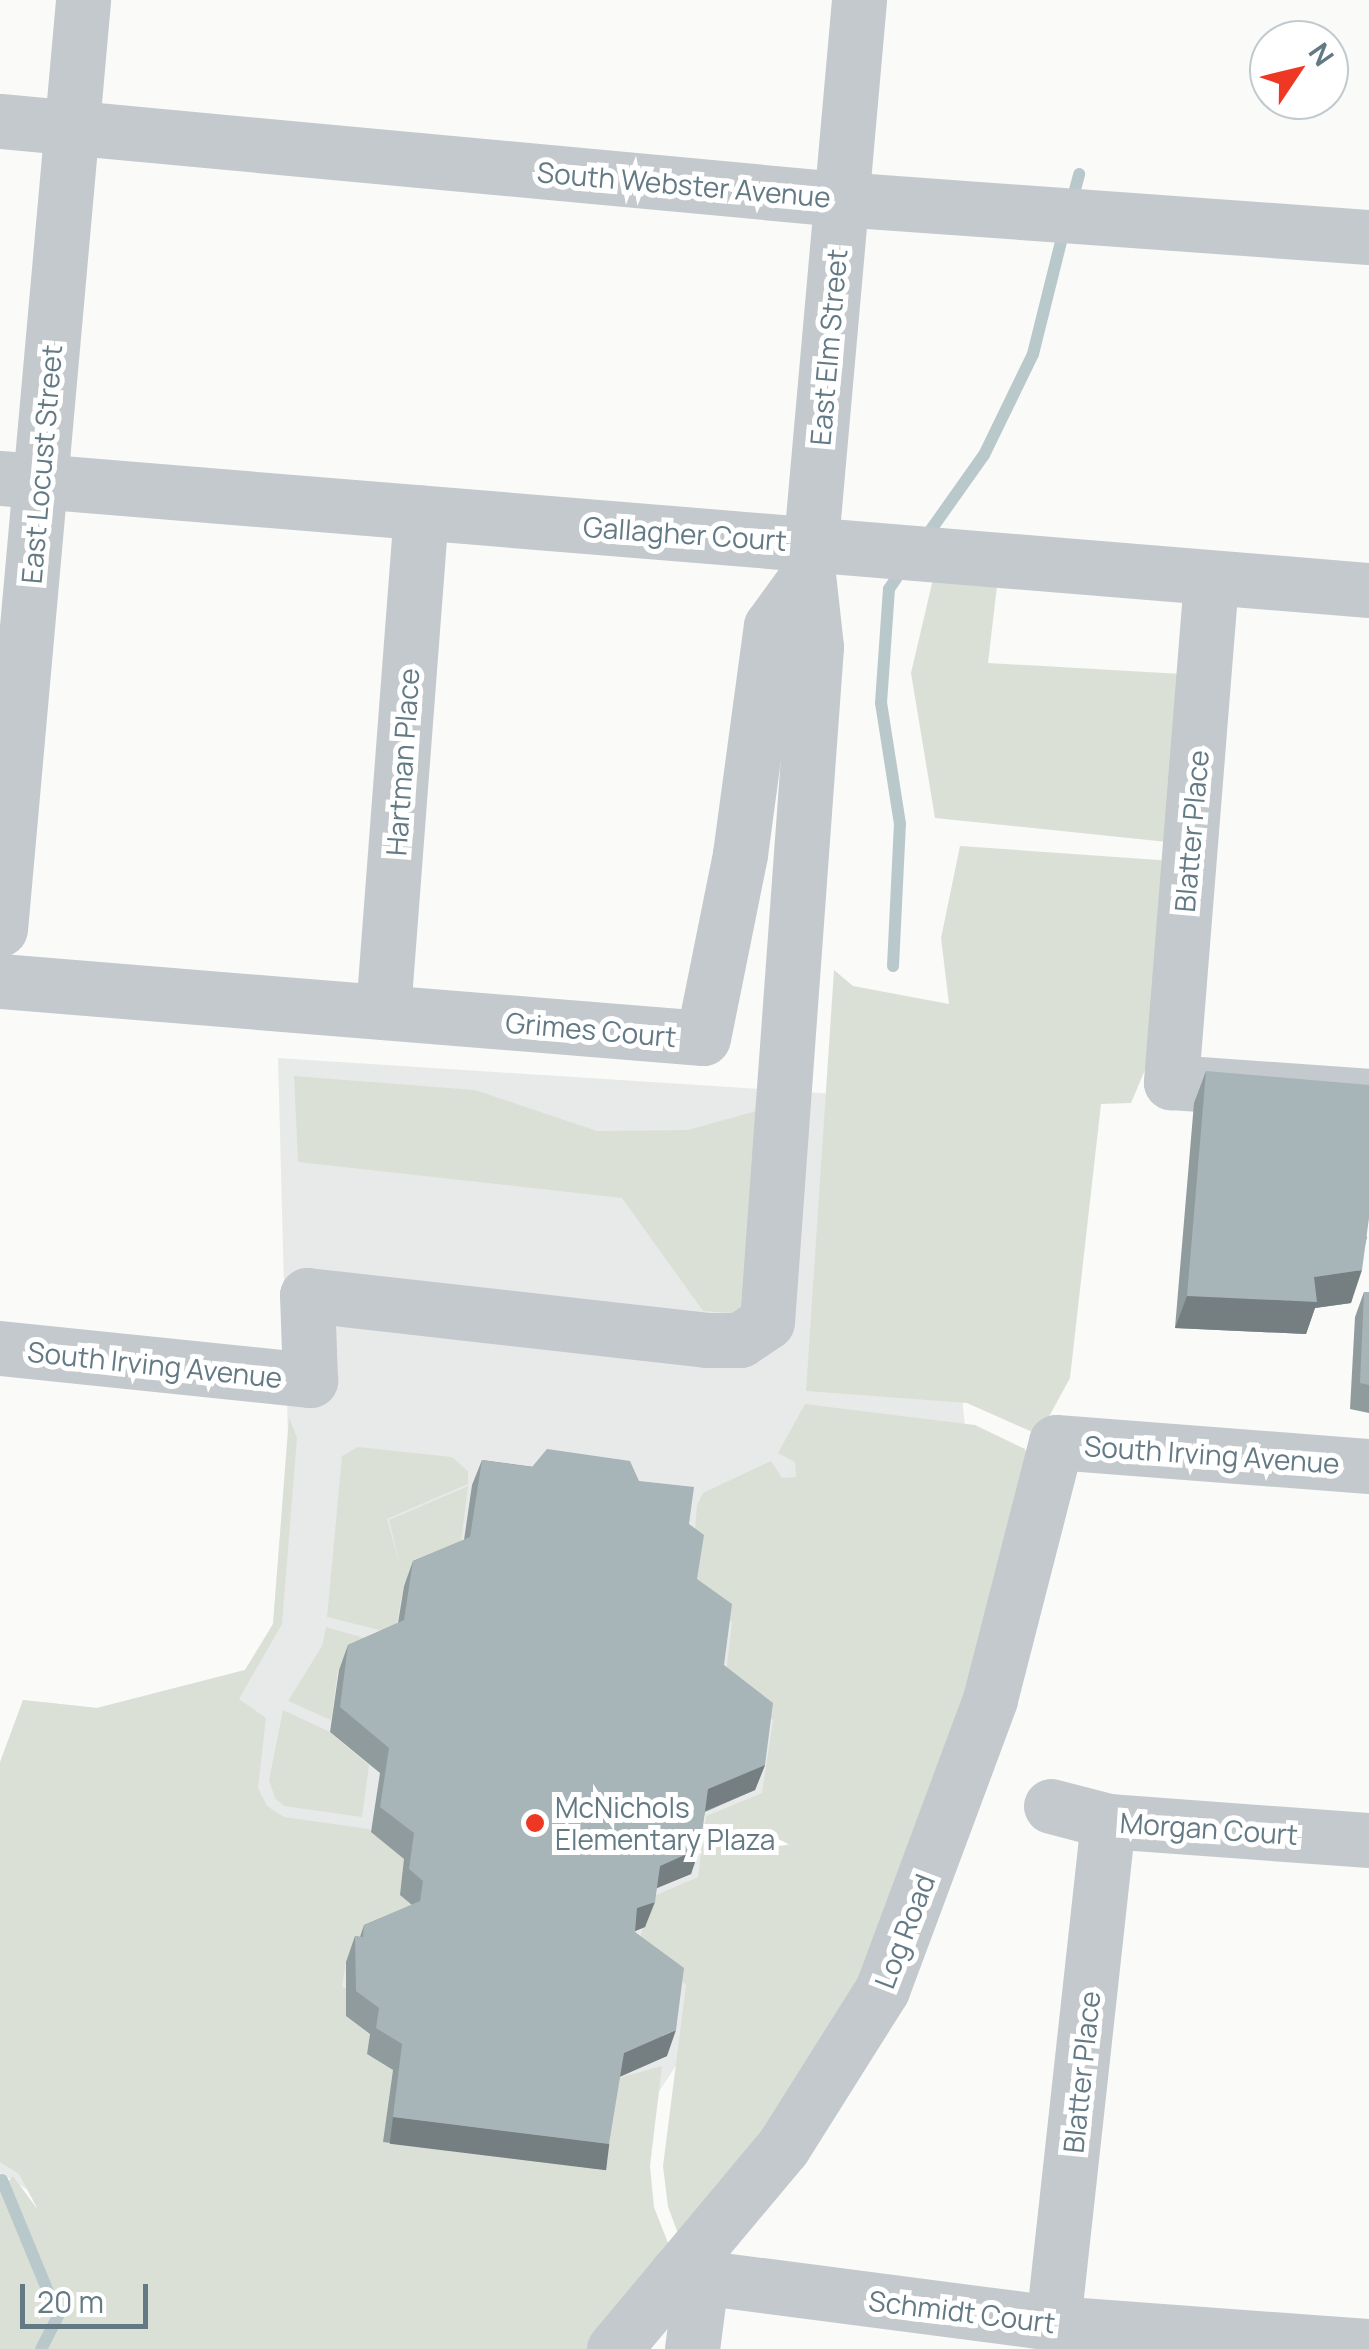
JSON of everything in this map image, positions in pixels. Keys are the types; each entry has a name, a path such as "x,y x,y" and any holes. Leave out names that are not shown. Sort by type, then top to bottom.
{"street":[{"name":"East Locust Street","path":"0,928 22,421 74,128 83,0"},
{"name":"East Elm Street","path":"310,1380 307,1295 706,1340 740,1340 768,1322 824,554 840,199 859,0"},
{"name":"South Webster Avenue","path":"0,121 840,199 1369,237"},
{"name":"Gallagher Court","path":"19,479 420,512 824,554 983,559 1369,590"},
{"name":"Hartman Place","path":"383,1011 420,512"},
{"name":"Grimes Court","path":"0,981 704,1038 740,854 771,626 824,554"},
{"name":"Blatter Place","path":"1211,580 1171,1082 1369,1096"},
{"name":"South Irving Avenue","path":"0,1348 310,1380"},
{"name":"South Irving Avenue","path":"1056,1442 1369,1466"},
{"name":"Log Road","path":"614,2349 689,2277 782,2147 882,1990 990,1699 1056,1442"},
{"name":"Morgan Court","path":"1051,1806 1108,1821 1369,1840"},
{"name":"Blatter Place","path":"1054,2323 1108,1821"},
{"name":"Schmidt Court","path":"689,2277 1054,2323 1369,2346"},
{"path":"689,2277 692,2349"}],"shaded area":[{"path":"933,579 997,586 988,663 1182,674 1177,843 935,818 911,673"},
{"path":"960,846 1173,861 1159,1037 1131,1103 1101,1104 1070,1378 1039,1435 967,1403 806,1391 834,970 853,986 949,1004 941,938"},
{"path":"278,1058 931,1100 965,1426 740,1968 574,2221 82,2223 0,2173 0,1770 23,1700 97,1708 245,1670 273,1624 288,1437"},
{"path":"294,1076 475,1090 597,1131 688,1130 774,1106 746,1314 703,1311 622,1198 298,1162"},
{"path":"805,1404 975,1425 1025,1449 1036,1491 878,1987 685,2252 668,2207 663,2166 686,1985 638,1949 649,1898 698,1877 706,1816 762,1793 773,1720 725,1682 732,1622 690,1590 697,1505 703,1493 771,1461 782,1478 796,1477 795,1462 778,1453"},
{"path":"289,1417 297,1438 282,1624 239,1699 266,1718 258,1788 267,1806 284,1817 369,1829 404,1859 414,1907 346,1962 342,1987 349,1989 347,2016 370,2034 367,2054 393,2070 384,2142 662,2066 650,2166 654,2207 677,2266 604,2349 0,2349 0,2191 13,2176 38,2210 19,2174 0,2162 0,1762 23,1700 97,1708 245,1670 273,1624"},
{"path":"358,1447 452,1457 468,1471 468,1484 387,1519 400,1565 389,1520 468,1486 459,1560 404,1583 395,1634 327,1617 342,1456"},
{"path":"326,1627 393,1646 338,1670 331,1720 288,1701 322,1646"},
{"path":"283,1710 328,1731 369,1765 362,1817 284,1806 275,1798 269,1780"}],"building":[{"path":"1206,1071 1369,1085 1369,1218 1362,1270 1314,1277 1317,1302 1187,1296"},
{"path":"1364,1292 1369,1292 1369,1385 1360,1383"},
{"name":"McNichols Elementary Plaza","path":"547,1449 630,1461 639,1481 694,1487 689,1524 704,1535 697,1579 732,1604 724,1665 773,1703 765,1765 708,1789 700,1848 660,1866 655,1902 637,1908 635,1932 684,1968 676,2030 624,2053 609,2144 393,2117 402,2044 376,2028 379,2008 356,1991 355,1936 363,1937 364,1925 420,1901 423,1881 409,1869 414,1833 380,1807 389,1748 340,1707 348,1645 404,1620 413,1561 470,1537 482,1460 532,1467"}],"waterway":[{"path":"1072,201 1079,174"},
{"path":"923,541 984,455 1033,354 1065,226"},
{"path":"893,966 900,824 881,703 889,589 905,565"},
{"path":"2,2180 58,2316 41,2349"}],"place":[{"name":"McNichols Elementary Plaza","path":"535,1823"}]}
